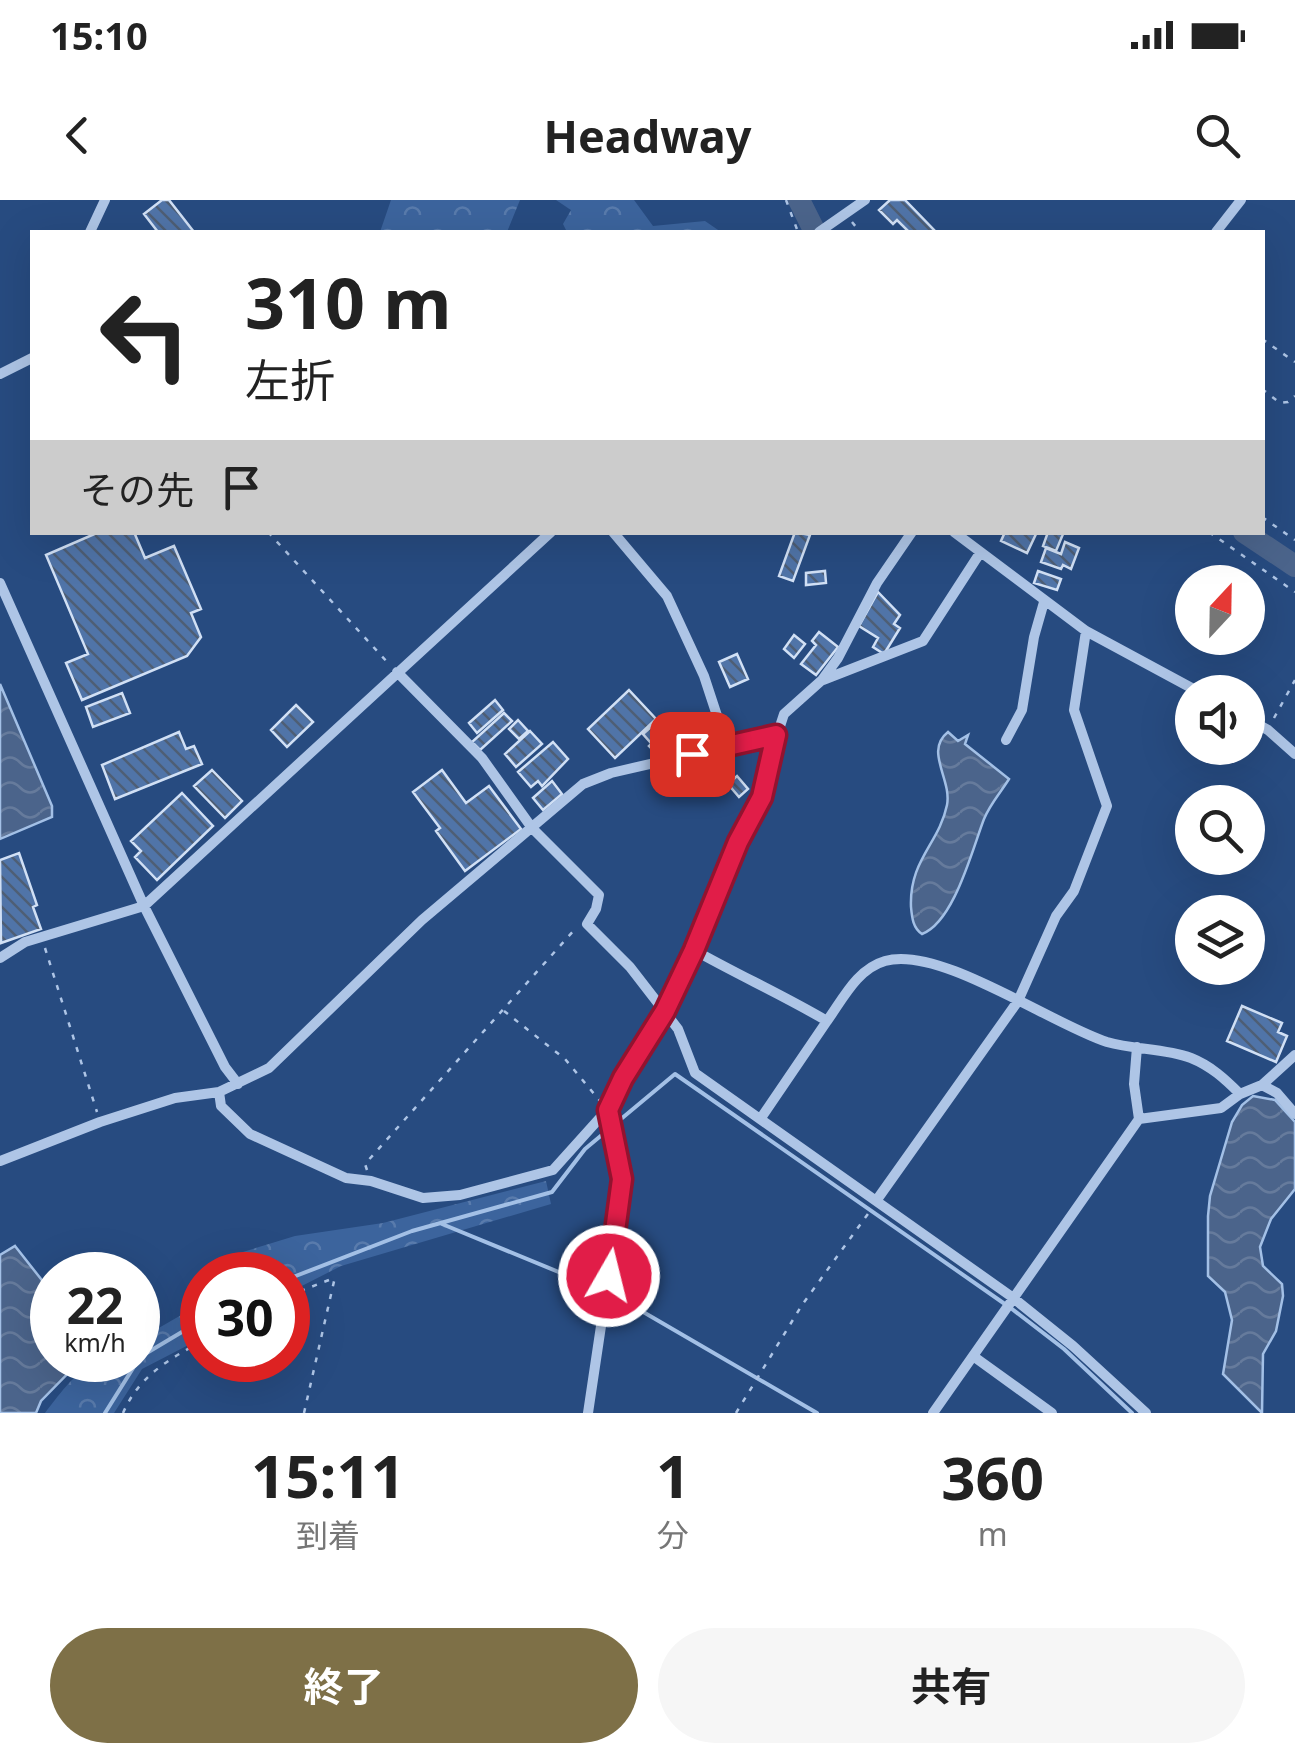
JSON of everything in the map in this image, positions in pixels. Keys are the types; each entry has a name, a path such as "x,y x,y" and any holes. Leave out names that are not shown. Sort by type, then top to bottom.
{"street":[{"path":"91,230 104,200"},
{"path":"822,230 864,200"},
{"path":"1218,230 1241,200"},
{"path":"0,374 30,359"},
{"path":"0,958 25,942 144,906 548,535"},
{"path":"616,535 667,596 704,676 728,746"},
{"path":"219,1092 221,1106 250,1134 346,1178 370,1181 422,1198 460,1194 553,1170 608,1110 665,1011 738,842 762,797 784,714 822,680 838,658 877,583 910,535"},
{"path":"958,535 1086,630 1175,679"},
{"path":"822,680 923,641 980,553"},
{"path":"0,582 144,906 225,1068 238,1084"},
{"path":"1006,740 1022,710 1044,602"},
{"path":"876,1201 1018,1001 1056,916 1074,891 1107,806 1074,710 1086,630"},
{"path":"397,672 482,758 532,828 599,895 586,924 630,968 678,1028 695,1073 1012,1297 1146,1413"},
{"path":"1265,728 1295,754"},
{"path":"0,1161 175,1098 219,1092 269,1068 422,920 583,784 611,773 776,735"},
{"path":"694,950 738,975 770,987 827,1021"},
{"path":"761,1118 863,972 885,961 907,958 941,965 1106,1041 1191,1058 1220,1073 1240,1094"},
{"path":"933,1413 1139,1119 1134,1084 1137,1048"},
{"path":"1139,1119 1221,1108 1262,1085 1295,1055"},
{"path":"1262,1085 1277,1093 1295,1114"},
{"path":"588,1413 622,1179 608,1110"},
{"path":"973,1356 1052,1413"}],"path":[{"path":"786,200 797,230"},
{"path":"1265,340 1295,362"},
{"path":"1265,391 1280,403 1295,396"},
{"path":"1265,519 1295,540"},
{"path":"271,535 397,672"},
{"path":"1213,535 1295,592"},
{"path":"1268,730 1295,680"},
{"path":"370,1181 365,1164 578,926 586,924"},
{"path":"41,938 100,1122"},
{"path":"503,1010 565,1058 608,1110"},
{"path":"736,1413 802,1305 876,1201"},
{"path":"304,1413 335,1278 310,1288"},
{"path":"122,1413 131,1393 156,1367 180,1353"}],"green space":[{"path":"391,200 520,200 508,230 381,230"},
{"path":"556,200 634,200 653,226 705,221 718,230 566,230 563,224 571,210"},
{"path":"546,1181 551,1204 341,1266 310,1282 310,1252 243,1252 295,1236 383,1223"},
{"path":"180,1316 180,1349 160,1360 160,1327"},
{"path":"70,1382 134,1382 114,1413 45,1413"}],"water":[{"path":"0,684 52,806 52,817 0,839"},
{"path":"948,732 958,741 968,735 965,744 1009,779 986,814 953,901 933,927 922,934 913,919 912,891 919,864 938,831 947,805 938,748"},
{"path":"1253,1096 1275,1100 1295,1122 1295,1189 1271,1219 1260,1247 1263,1266 1282,1284 1283,1296 1276,1331 1263,1354 1262,1413 1223,1374 1232,1320 1225,1292 1208,1276 1210,1196 1232,1122"},
{"path":"15,1246 30,1265 30,1382 60,1382 41,1401 36,1413 0,1413 0,1255"}],"building":[{"path":"162,200 169,200 192,230 156,230 144,214"},
{"path":"890,200 905,200 934,230 907,230 897,220 893,224 879,210"},
{"path":"92,535 135,535 145,558 174,546 201,609 191,613 201,637 187,656 82,700 66,663 88,654 46,555"},
{"path":"794,535 810,535 793,581 779,576"},
{"path":"1004,535 1036,535 1027,553 1001,541"},
{"path":"1047,535 1063,535 1056,551 1043,546"},
{"path":"1065,542 1079,548 1071,569 1041,562 1046,548 1061,554"},
{"path":"825,571 826,583 806,585 806,573"},
{"path":"1038,571 1061,579 1057,590 1034,583"},
{"path":"878,592 900,615 894,624 900,628 884,654 873,647 878,638 859,626"},
{"path":"819,632 838,647 816,675 801,664 816,645 812,641"},
{"path":"794,635 805,644 794,658 784,649"},
{"path":"737,654 748,679 730,687 719,662"},
{"path":"629,690 656,719 615,758 588,729"},
{"path":"122,693 130,713 93,727 86,707"},
{"path":"495,700 503,710 477,733 469,723"},
{"path":"296,705 313,722 287,747 271,730"},
{"path":"504,713 512,721 480,750 472,742"},
{"path":"518,720 528,731 519,739 509,729"},
{"path":"659,720 666,727 650,742 643,734"},
{"path":"669,727 677,736 657,754 649,746"},
{"path":"530,731 542,744 516,767 505,754"},
{"path":"179,732 186,749 194,746 202,764 115,799 102,765"},
{"path":"553,742 568,759 542,786 538,781 531,787 518,772"},
{"path":"212,770 242,801 225,818 194,786"},
{"path":"442,770 466,803 489,786 521,829 465,871 413,792"},
{"path":"737,776 748,789 739,797 728,784"},
{"path":"552,781 562,794 543,810 533,798"},
{"path":"182,793 213,826 157,880 135,857 141,851 131,841"},
{"path":"19,853 41,929 1,943 0,860"},
{"path":"1242,1006 1282,1023 1278,1032 1287,1036 1276,1062 1227,1041"}],"waterway":[{"path":"799,200 814,230"},
{"path":"1248,535 1295,566"},
{"path":"310,1270 412,1231 552,1192 585,1149 675,1074 1012,1309 1064,1349 1132,1413"},
{"path":"442,1224 600,1289"},
{"path":"614,1295 817,1413"},
{"path":"105,1413 140,1357 180,1333"}],"route":[{"path":"609,1276 622,1179 608,1110 665,1011 694,950 738,842 762,797 776,735 692,754"}]}
